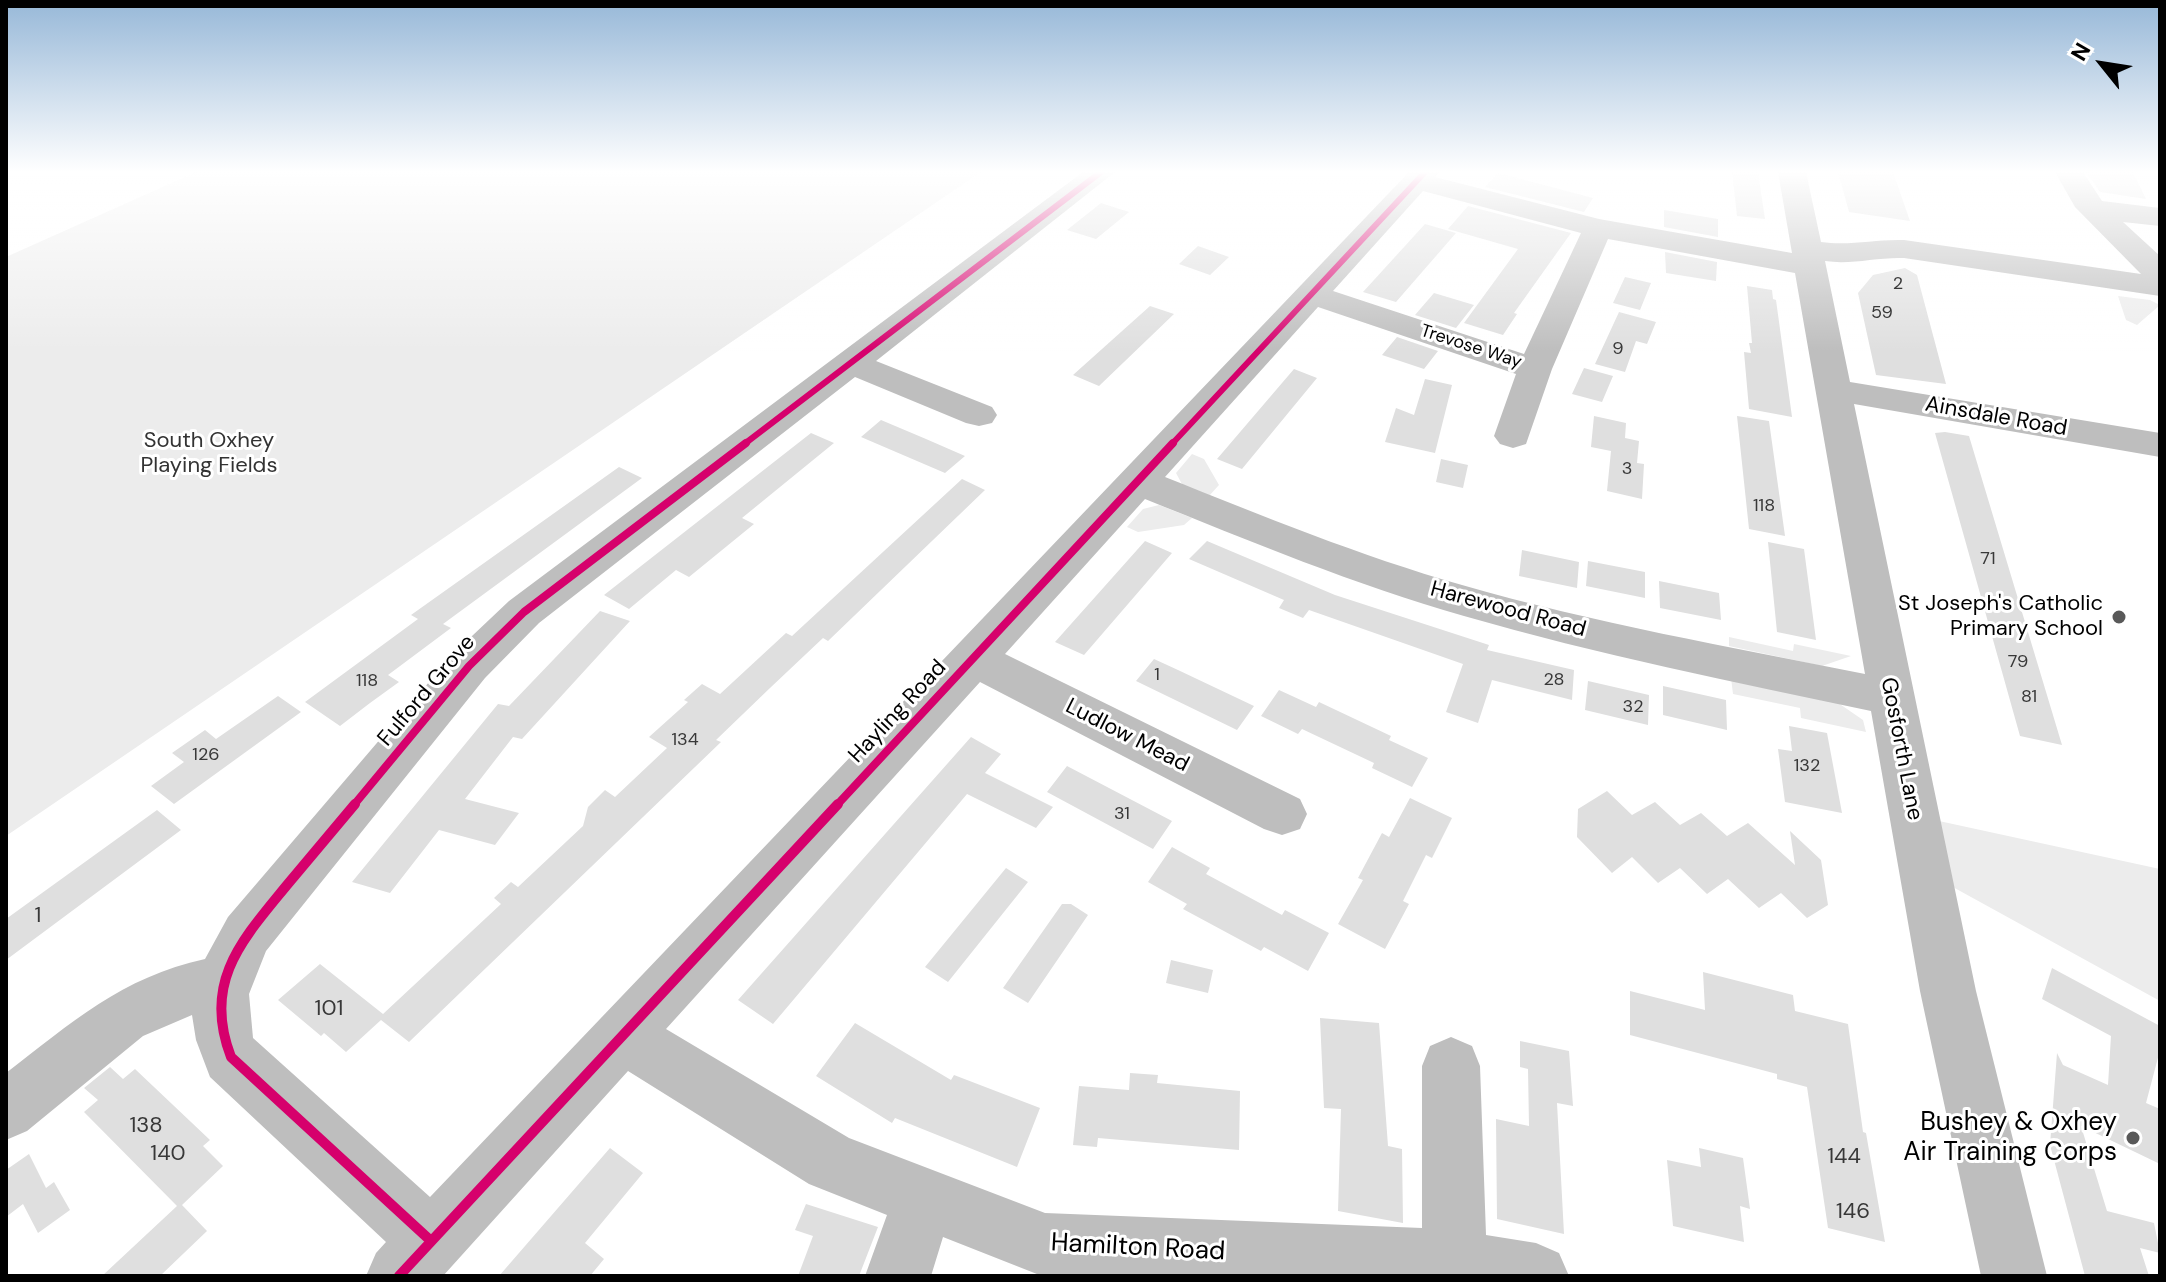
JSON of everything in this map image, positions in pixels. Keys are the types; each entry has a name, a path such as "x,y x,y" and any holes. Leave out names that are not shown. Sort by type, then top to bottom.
{"street":[{"name":"Fulford Grove","path":"431,1241 231,1057 220,1027 221,982 247,934 499,635 565,578 1022,232"},
{"name":"Hayling Road","path":"399,1276 1369,232"},
{"name":"Trevose Way","path":"1310,294 1535,369 1596,232"},
{"path":"1625,232 1809,258 1880,248 1904,249 2160,283 2155,269 2117,232"},
{"name":"Gosforth Lane","path":"1804,232 1948,991 2014,1276"},
{"path":"850,363 979,415"},
{"path":"1513,436 1535,369"},
{"name":"Ainsdale Road","path":"1832,390 2160,445"},
{"name":"Harewood Road","path":"1138,481 1347,563 1461,600 1565,627 1891,697"},
{"name":"Ludlow Mead","path":"972,658 1282,814"},
{"path":"6,1110 123,1017 180,991 221,982"},
{"name":"Hamilton Road","path":"624,1036 831,1162 1045,1245 1494,1270 1451,1066"},
{"path":"898,1276 925,1198"}],"green space":[{"name":"South Oxhey Playing Fields","path":"62,232 893,232 6,836 6,257"},
{"path":"2118,296 2150,300 2160,305 2137,325 2126,320"},
{"path":"1192,454 1204,459 1219,485 1209,496 1183,486 1176,473"},
{"path":"1159,505 1192,518 1184,525 1138,532 1127,527 1143,509"},
{"path":"1729,637 1793,651 1794,644 1851,656 1822,666 1729,646"},
{"path":"1731,678 1831,698 1863,720 1866,732 1801,718 1800,708 1733,694"},
{"path":"1939,821 2160,869 2160,1001 1951,886"}],"building":[{"path":"1073,232 1105,232 1096,239"},
{"path":"1418,232 1456,233 1396,302 1363,292"},
{"path":"1458,232 1571,233 1514,313 1517,314 1503,335 1464,323 1518,249"},
{"path":"1690,232 1718,232 1718,237"},
{"path":"1198,246 1229,257 1210,275 1179,264"},
{"path":"1665,252 1717,262 1716,281 1666,273"},
{"path":"1905,268 1917,275 1946,384 1876,375 1858,293 1873,275"},
{"path":"1625,277 1651,283 1640,310 1613,303"},
{"path":"1747,286 1772,290 1773,299 1776,300 1792,417 1749,409 1744,352 1751,353 1749,343 1752,343"},
{"path":"1434,293 1474,305 1456,328 1415,315"},
{"path":"1150,306 1174,314 1099,386 1073,375"},
{"path":"1619,312 1656,322 1647,344 1636,341 1625,372 1595,364"},
{"path":"1397,337 1438,351 1424,369 1382,355"},
{"path":"1584,368 1613,376 1602,402 1572,394"},
{"path":"1294,369 1317,378 1242,469 1217,459"},
{"path":"1425,379 1452,385 1435,453 1385,442 1396,408 1414,415"},
{"path":"1594,416 1626,423 1625,438 1639,441 1637,463 1644,464 1642,499 1607,491 1611,451 1591,447"},
{"path":"1737,416 1769,421 1785,536 1749,529"},
{"path":"881,420 965,456 945,473 861,437"},
{"path":"811,433 834,443 742,518 754,524 689,577 676,570 629,609 604,595"},
{"path":"1935,433 1969,436 2062,745 2020,736"},
{"path":"1441,459 1468,465 1463,488 1436,482"},
{"path":"619,467 642,478 443,624 451,628 388,675 399,682 340,726 305,702 418,619 411,615"},
{"path":"962,479 985,490 828,641 823,638 770,688 716,740 721,742 409,1042 381,1020 346,1052 324,1033 321,1036 278,1000 320,964 383,1014 501,904 494,898 511,882 518,887 583,826 588,807 605,790 615,797 667,748 649,737 688,702 684,700 702,684 720,694 786,633 792,636"},
{"path":"1145,541 1172,553 1084,655 1055,642"},
{"path":"1207,541 1335,595 1489,645 1487,650 1574,670 1572,700 1492,680 1478,723 1446,712 1463,664 1309,610 1303,618 1279,608 1284,600 1189,559"},
{"path":"1768,542 1804,549 1816,640 1777,632"},
{"path":"1522,550 1579,562 1577,588 1519,576"},
{"path":"1588,561 1645,572 1645,598 1586,586"},
{"path":"1659,581 1719,593 1721,620 1660,608"},
{"path":"600,611 630,621 522,739 513,737 465,799 519,813 495,845 439,830 390,893 352,882 498,704 509,706"},
{"path":"1154,659 1254,706 1237,730 1136,681"},
{"path":"1588,681 1649,695 1648,725 1585,710"},
{"path":"1663,686 1726,700 1727,730 1663,715"},
{"path":"1279,690 1316,707 1319,702 1391,736 1389,740 1428,758 1412,787 1372,768 1374,763 1302,729 1298,734 1261,716"},
{"path":"278,696 301,712 174,804 151,786 184,762 172,753 205,730 216,739"},
{"path":"1789,726 1827,733 1842,813 1785,802 1778,749 1792,751"},
{"path":"971,737 1001,754 985,773 1053,807 1036,828 967,794 773,1024 738,1000"},
{"path":"1067,766 1172,821 1153,849 1047,792"},
{"path":"1607,791 1632,815 1655,802 1680,825 1701,813 1727,836 1748,823 1795,865 1790,831 1821,860 1828,905 1807,918 1781,893 1759,908 1728,879 1707,894 1680,868 1658,883 1632,857 1612,873 1577,837 1578,809"},
{"path":"1410,798 1452,818 1432,858 1426,855 1403,901 1409,904 1385,949 1338,924 1363,880 1358,878 1382,833 1389,837"},
{"path":"157,810 181,830 6,960 6,919"},
{"path":"1172,847 1210,868 1206,874 1282,915 1285,910 1329,933 1308,971 1264,947 1261,951 1183,909 1187,904 1148,882"},
{"path":"1006,868 1028,882 948,982 925,967"},
{"path":"1062,904 1071,904 1088,915 1028,1003 1003,988"},
{"path":"1171,960 1213,970 1208,993 1166,983"},
{"path":"2052,968 2160,1026 2160,1050 2146,1103 2160,1109 2160,1164 2081,1126 2107,1211 2154,1223 2160,1253 2140,1248 2149,1276 2085,1276 2050,1145 2057,1053 2063,1065 2108,1085 2111,1036 2042,999"},
{"path":"1703,972 1793,995 1795,1011 1848,1024 1863,1132 1866,1133 1885,1242 1828,1228 1807,1087 1777,1079 1777,1074 1630,1035 1630,991 1705,1010"},
{"path":"1320,1018 1379,1023 1388,1146 1402,1149 1403,1223 1338,1211 1341,1109 1324,1108"},
{"path":"855,1023 951,1080 954,1075 1040,1108 1017,1167 895,1118 892,1123 816,1076"},
{"path":"1520,1041 1569,1051 1573,1106 1557,1103 1564,1234 1497,1219 1496,1119 1529,1126 1528,1069 1520,1067"},
{"path":"110,1067 123,1079 135,1069 210,1140 203,1146 223,1166 182,1205 207,1231 160,1276 102,1276 177,1206 84,1112 98,1100 84,1088"},
{"path":"1130,1073 1158,1075 1157,1083 1240,1091 1239,1150 1098,1138 1097,1147 1073,1145 1079,1086 1129,1090"},
{"path":"610,1148 643,1173 585,1243 604,1259 590,1276 499,1276"},
{"path":"1699,1148 1743,1158 1750,1209 1740,1206 1744,1242 1673,1226 1667,1160 1701,1167"},
{"path":"29,1154 46,1188 54,1182 70,1210 38,1233 23,1204 6,1217 6,1170"},
{"path":"806,1204 878,1227 859,1276 798,1276 813,1236 795,1230"}],"cycle path":[{"path":"431,1241 231,1057 220,1009 225,979 238,949 247,934 469,666 524,612 1023,232"},
{"path":"399,1276 1369,232"}],"place":[{"name":"St Joseph's Catholic Primary School","path":"2119,617"},
{"name":"Bushey & Oxhey Air Training Corps","path":"2133,1138"}]}
